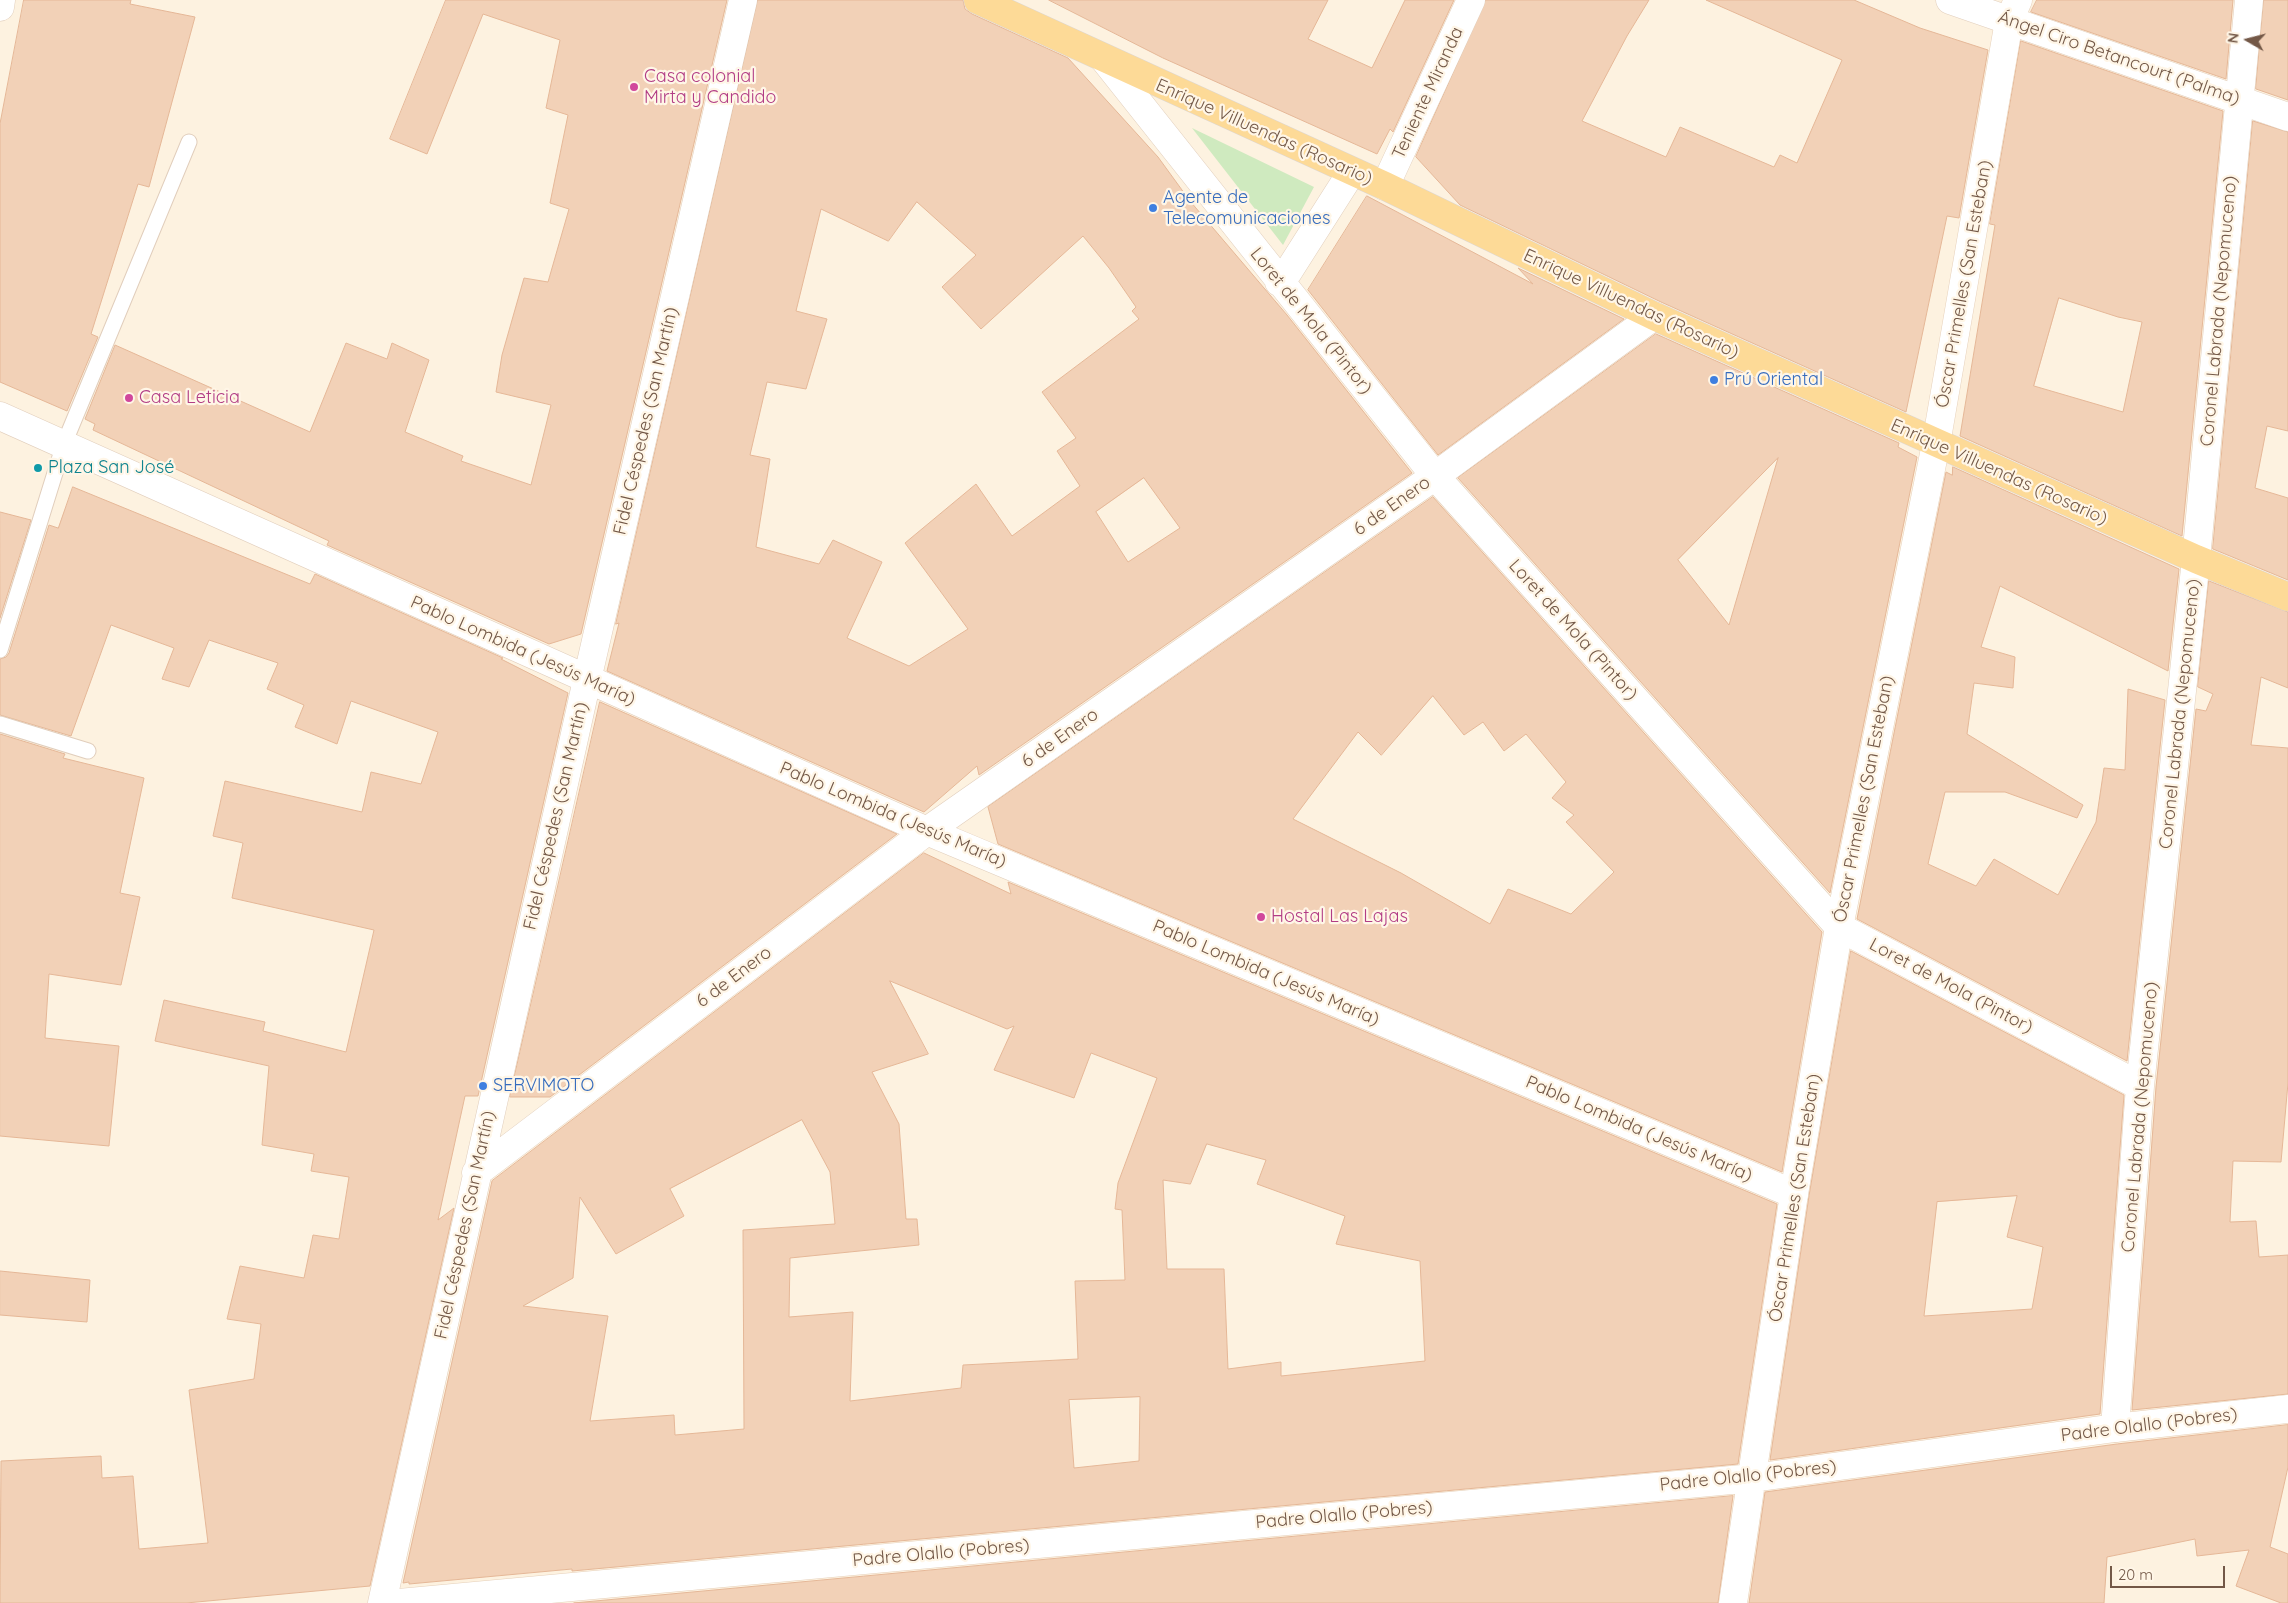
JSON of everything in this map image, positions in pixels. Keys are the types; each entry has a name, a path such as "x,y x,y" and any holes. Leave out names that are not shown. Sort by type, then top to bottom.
{"main road":[{"name":"Enrique Villuendas (Rosario)","path":"982,1 1351,173 1384,186 1654,316 1936,444 2196,559 2288,597"}],"street":[{"path":"0,7 1,0"},
{"name":"Fidel Céspedes (San Martín)","path":"382,1603 586,680 742,0"},
{"name":"Teniente Miranda","path":"1384,186 1471,0"},
{"name":"Ángel Ciro Betancourt (Palma)","path":"1950,0 2013,11 2288,117"},
{"name":"Coronel Labrada (Nepomuceno)","path":"2115,1428 2140,1086 2196,559 2249,0"},
{"name":"Óscar Primelles (San Esteban)","path":"1733,1603 1794,1194 1839,927 1936,444 2013,11"},
{"name":"Loret de Mola (Pintor)","path":"1104,59 1279,282 1435,476 1839,927 2140,1086"},
{"path":"1279,282 1288,272 1351,173"},
{"name":"6 de Enero","path":"476,1173 927,830 1435,476 1654,316"},
{"name":"Pablo Lombida (Jesús María)","path":"0,416 586,680 927,830 1794,1194"},
{"name":"Padre Olallo (Pobres)","path":"399,1603 1753,1478 2115,1428 2288,1410"}],"lane":[{"path":"0,650 64,444 189,142"},
{"path":"0,724 88,751"}],"green space":[{"path":"1192,128 1314,187 1283,245"}],"building":[{"path":"24,0 131,0 130,4 195,17 149,187 138,184 91,334 98,337 67,411 0,382 0,124"},
{"path":"446,0 727,0 581,634 549,644 327,545 329,541 93,430 95,424 85,419 115,345 310,432 346,343 387,359 392,343 429,360 405,432 463,456 461,461 531,485 551,405 496,392 502,355 524,278 548,282 569,209 550,203 568,115 546,108 560,40 483,14 427,154 390,139"},
{"path":"758,0 963,0 965,9 972,14 1068,58 1158,157 1190,201 1287,315 1412,473 979,775 977,766 924,812 607,671 619,623 616,624","holes":["917,202 976,255 942,287 981,329 1083,236 1109,268 1136,307 1132,311 1139,319 1042,392 1076,438 1057,451 1080,486 1012,536 976,484 905,543 968,629 909,666 847,638 882,562 833,540 819,564 756,547 770,459 750,455 767,382 806,389 827,319 796,311 821,209 888,241","1144,478 1180,528 1128,562 1096,512"]},
{"path":"1049,0 1328,0 1308,39 1372,68 1405,0 1454,0 1393,132 1390,129 1377,154 1163,58"},
{"path":"1486,0 1649,0 1627,36 1582,121 1666,157 1680,127 1774,167 1780,155 1797,163 1842,60 1706,0 1854,0 1920,28 1988,50 1959,218 1947,216 1906,412 1661,302 1460,205 1416,157"},
{"path":"2037,0 2233,0 2226,79 2031,12"},
{"path":"2264,0 2288,0 2288,100 2256,89"},
{"path":"2021,41 2223,111 2182,536 1960,436 1995,225 1990,224","holes":["2059,298 2118,317 2142,322 2123,412 2034,386"]},
{"path":"2253,121 2288,132 2288,431 2267,426 2255,488 2288,498 2288,580 2213,549"},
{"path":"1367,196 1533,284 1518,268 1624,319 1438,455 1308,290"},
{"path":"1656,334 1899,443 1898,447 1917,457 1830,893 1458,478","holes":["1778,458 1729,625 1678,560"]},
{"path":"1953,467 2179,569 2168,671 2000,586 1981,647 2015,657 2013,688 1974,683 1967,734 2083,805 2077,818 2005,792 1945,792 1928,864 1976,886 1994,859 2058,895 2096,822 2104,768 2125,770 2128,689 2165,700 2127,1061 1857,919 1946,472 1952,475"},
{"path":"73,487 310,584 315,574 503,658 501,659 568,693 478,1096 465,1096 438,1220 454,1208 370,1586 186,1603 0,1603 1,1461 101,1456 102,1478 133,1476 139,1549 208,1543 189,1390 254,1379 261,1324 227,1319 240,1266 304,1278 313,1235 339,1239 349,1177 311,1171 314,1154 262,1145 269,1066 155,1041 164,1000 265,1022 263,1031 346,1052 374,930 232,898 243,843 213,836 225,781 362,812 371,772 421,784 438,732 351,701 337,744 295,727 304,705 267,689 278,663 209,640 189,687 162,679 174,648 111,625 71,736 0,715 0,659 6,657 9,653 49,525 58,528"},
{"path":"1433,497 1822,932 1782,1172 998,844 988,807","holes":["1433,696 1464,735 1483,722 1504,751 1526,734 1566,782 1552,798 1574,815 1566,822 1614,872 1571,914 1508,889 1490,924 1401,873 1293,819 1358,732 1381,755"]},
{"path":"0,512 31,520 0,618"},
{"path":"2209,581 2288,612 2288,688 2261,677 2251,745 2288,748 2288,1083 2281,1162 2233,1161 2230,1222 2256,1221 2259,1257 2288,1255 2288,1394 2132,1410 2156,1087 2196,709 2206,711 2213,694 2198,687"},
{"path":"600,702 897,834 550,1097 510,1097"},
{"path":"0,734 65,754 63,758 144,778 120,893 140,897 121,985 49,974 45,1038 119,1046 109,1146 0,1136"},
{"path":"924,853 1011,894 1008,882 1777,1204 1738,1464 572,1571 572,1569 403,1583 492,1181","holes":["890,981 1007,1029 1014,1026 994,1070 1074,1098 1091,1053 1157,1078 1118,1183 1115,1209 1122,1210 1125,1280 1075,1281 1078,1359 963,1365 961,1388 850,1401 853,1312 789,1317 790,1258 919,1245 917,1219 906,1219 899,1124 872,1072 928,1054","802,1120 830,1172 835,1224 743,1230 744,1429 675,1435 674,1415 590,1421 608,1316 523,1306 573,1278 580,1197 616,1254 684,1216 670,1189","1207,1144 1266,1160 1257,1184 1345,1216 1336,1244 1420,1261 1425,1361 1281,1376 1281,1362 1228,1369 1224,1269 1167,1269 1163,1180 1190,1184","1140,1397 1139,1461 1074,1468 1069,1400"]},
{"path":"1851,951 2124,1095 2100,1414 1770,1460 1809,1196","holes":["2017,1196 2007,1237 2043,1247 2032,1309 1924,1316 1937,1202"]},
{"path":"0,1271 90,1280 87,1322 0,1315"},
{"path":"2288,1425 2288,1467 2270,1547 2288,1554 2288,1603 2281,1603 2236,1586 2249,1550 2197,1556 2195,1539 2107,1557 2104,1603 1749,1603 1765,1492 2117,1444"},
{"path":"1733,1496 1718,1603 574,1603"}],"place":[{"name":"Casa colonial Mirta y Candido","path":"634,87"},
{"name":"Agente de Telecomunicaciones","path":"1153,208"},
{"name":"Prú Oriental","path":"1714,380"},
{"name":"Casa Leticia","path":"129,398"},
{"name":"Plaza San José","path":"38,468"},
{"name":"Hostal Las Lajas","path":"1261,917"},
{"name":"SERVIMOTO","path":"483,1086"}]}
